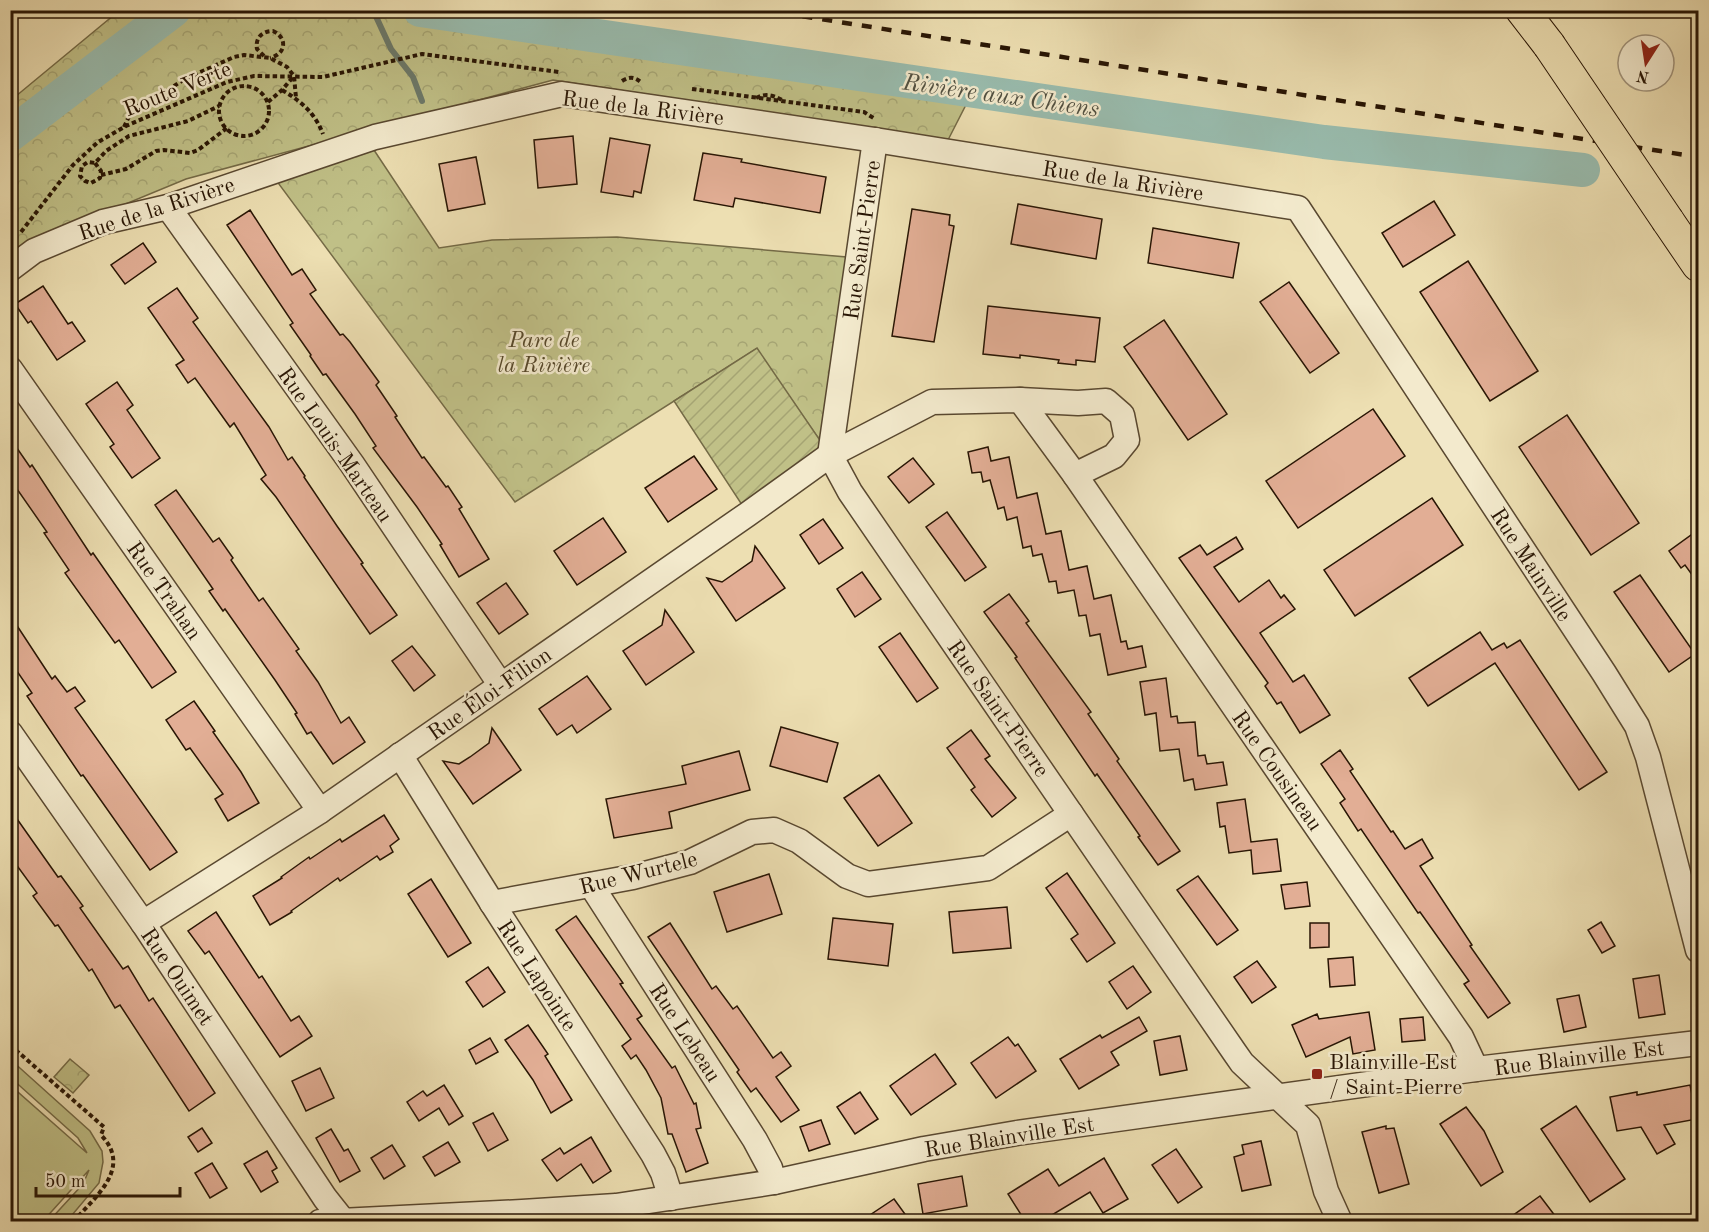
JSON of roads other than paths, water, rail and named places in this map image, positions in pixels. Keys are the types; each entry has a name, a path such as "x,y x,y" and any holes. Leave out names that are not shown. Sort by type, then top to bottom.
{"main road":[{"path":"1522,10 1550,45"},
{"path":"1528,10 1698,265"}],"street":[{"name":"Rue de la Rivière","path":"10,269 34,251 103,222 168,207 375,137 562,94 875,140 1298,208"},
{"name":"Rue Saint-Pierre","path":"875,140 830,455 850,492 1239,1058 1308,1125 1326,1191 1340,1221"},
{"name":"Rue Louis-Marteau","path":"168,207 352,464 500,684"},
{"name":"Rue Mainville","path":"1298,208 1566,614 1637,726 1648,757 1698,950"},
{"name":"Rue Trahan","path":"10,369 320,811"},
{"path":"830,455 932,402 1020,400 1078,403 1106,401 1122,415 1127,440 1114,456 1075,475"},
{"name":"Rue Cousineau","path":"1020,400 1075,475 1461,1037 1476,1069"},
{"name":"Rue Éloi-Filion","path":"143,923 320,811 830,455"},
{"name":"Rue Ouimet","path":"10,733 143,923 325,1198 336,1221"},
{"name":"Rue Lapointe","path":"400,755 653,1154 663,1173 671,1198"},
{"name":"Rue Wurtele","path":"492,903 633,877 690,862 752,832 774,830 799,841 847,876 868,884 988,868 1071,814"},
{"name":"Rue Lebeau","path":"591,885 755,1140 770,1168 774,1182"},
{"name":"Rue Blainville Est","path":"336,1221 616,1206 774,1182 985,1138 1476,1069 1698,1043"}],"waterway":[{"name":"Rivière aux Chiens","path":"10,135 174,10"},
{"path":"373,10 391,49 413,77 422,101"},
{"name":"Rivière aux Chiens","path":"420,10 1324,142 1583,170"}],"railway":[{"path":"763,10 1698,157"}],"place":[{"name":"Blainville Est / Saint-Pierre","path":"1317,1074"}],"park label":[{"name":"Parc de la Rivière","path":"544,352"}]}
